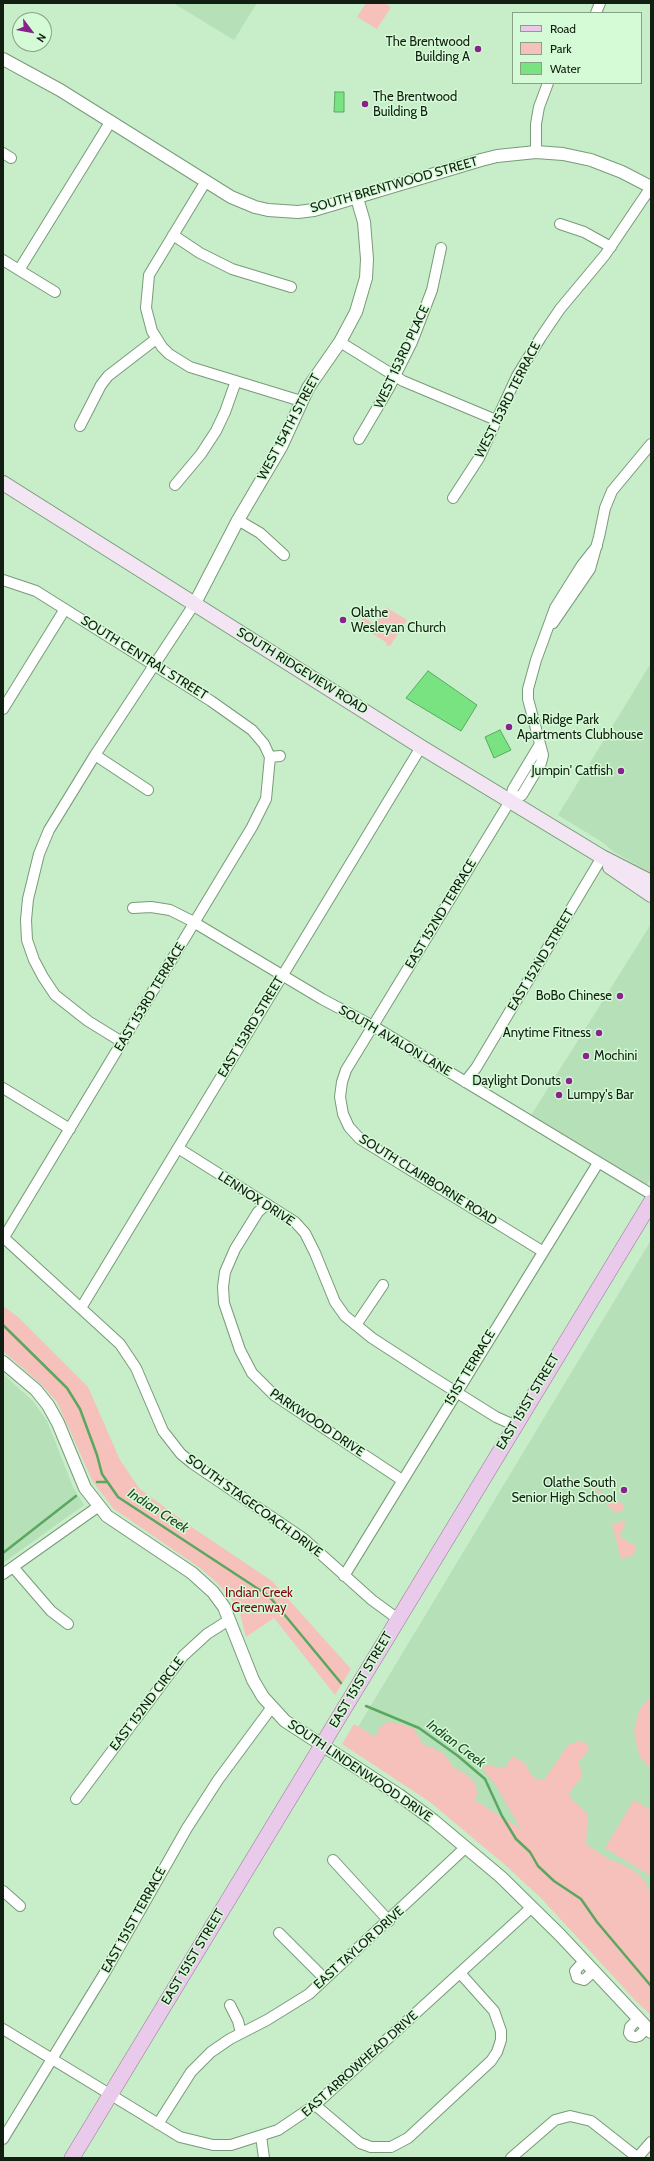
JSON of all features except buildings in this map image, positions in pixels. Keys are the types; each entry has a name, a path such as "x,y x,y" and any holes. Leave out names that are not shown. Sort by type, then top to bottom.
{"main road":[{"name":"SOUTH RIDGEVIEW ROAD","path":"3,483 422,747 602,857 651,882"},
{"name":"SOUTH RIDGEVIEW ROAD","path":"602,857 612,870 651,895"},
{"name":"EAST 151ST STREET","path":"72,2158 514,1425 651,1202"}],"street":[{"name":"SOUTH BRENTWOOD STREET","path":"3,60 35,75 232,197 255,207 283,212 314,210 492,157 536,152 563,154 592,160 622,172 651,187"},
{"path":"536,152 536,124 539,107 548,84"},
{"path":"19,270 111,121"},
{"path":"206,181 156,261 147,285 146,308 156,339 169,354 179,362 203,372 301,401"},
{"name":"WEST 153RD TERRACE","path":"453,498 479,458 517,376 540,337 560,309 611,247 651,187"},
{"name":"WEST 154TH STREET","path":"195,603 238,520 281,447 301,401 314,377 340,342 356,312 366,278 366,239 364,222 357,198"},
{"path":"560,224 584,232 611,247"},
{"path":"173,235 200,253 232,269 291,287"},
{"name":"WEST 153RD PLACE","path":"359,439 375,415 412,342 426,309 442,248"},
{"path":"3,260 55,292"},
{"path":"80,426 101,385 108,376 115,368 156,339"},
{"path":"340,342 394,377 496,420"},
{"path":"174,486 201,454 216,431 226,412 236,381"},
{"path":"510,801 522,795 541,764 543,755 528,699 528,689 536,660 555,608 582,565 597,546 608,499 621,478 651,444"},
{"path":"238,520 260,533 284,556"},
{"name":"SOUTH CENTRAL STREET","path":"3,580 36,590 154,665 243,723 275,756"},
{"path":"122,1042 88,1020 55,995 34,960 27,940 26,920 28,898 39,854 60,812 95,755 195,603"},
{"path":"3,709 65,609"},
{"name":"EAST 153RD STREET","path":"80,1308 422,747"},
{"path":"95,755 148,790"},
{"name":"EAST 153RD TERRACE","path":"3,1238 195,923 266,799 275,756"},
{"name":"EAST 152ND TERRACE","path":"373,1026 510,801"},
{"name":"EAST 152ND STREET","path":"465,1082 476,1068 602,857"},
{"name":"SOUTH AVALON LANE","path":"133,908 151,907 170,910 195,923 373,1026 651,1194"},
{"name":"SOUTH CLAIRBORNE ROAD","path":"373,1026 346,1070 340,1089 343,1114 353,1133 366,1144 542,1251"},
{"path":"3,1088 70,1129"},
{"name":"LENNOX DRIVE","path":"178,1148 291,1219 304,1233 315,1253 335,1302 345,1316 372,1338 456,1392 514,1425"},
{"name":"151ST TERRACE","path":"344,1576 542,1251 598,1163"},
{"name":"PARKWOOD DRIVE","path":"267,1204 258,1212 235,1249 225,1272 223,1287 224,1304 240,1350 252,1373 274,1395 402,1480"},
{"name":"SOUTH STAGECOACH DRIVE","path":"3,1238 112,1336 129,1356 136,1368 163,1431 181,1454 304,1539 372,1600 398,1619"},
{"path":"356,1325 383,1285"},
{"name":"SOUTH LINDENWOOD DRIVE","path":"3,1362 36,1390 48,1405 58,1423 85,1488 99,1506 115,1522 202,1581 224,1607 253,1680 272,1707 285,1721 321,1746 399,1795 466,1847 532,1907 649,2030 635,2038 631,2036 629,2030 638,2019"},
{"path":"3,1574 99,1506"},
{"path":"13,1567 51,1611 68,1624"},
{"name":"EAST 152ND CIRCLE","path":"76,1799 183,1656 207,1634 229,1620"},
{"name":"EAST 151ST TERRACE","path":"3,2139 132,1926 187,1828 218,1780 272,1707"},
{"name":"EAST TAYLOR DRIVE","path":"158,2124 191,2072 211,2052 241,2033 294,2004 325,1979 389,1921 466,1847"},
{"path":"333,1860 389,1921"},
{"path":"3,1890 20,1906"},
{"name":"EAST ARROWHEAD DRIVE","path":"3,2029 180,2137 213,2145 230,2145 278,2130 315,2105 532,1907"},
{"path":"279,1933 325,1979"},
{"path":"315,2105 360,2143 371,2147 391,2147 401,2144 414,2133 491,2061 497,2052 501,2040 501,2031 494,2011 460,1973"},
{"path":"230,2005 238,2021 241,2033"},
{"path":"511,2158 555,2120 570,2116 591,2121 638,2158 651,2142"},
{"path":"260,2136 264,2158"}],"shaded area":[{"path":"173,3 257,3 234,40"},
{"path":"651,663 651,873 614,852 602,842 558,815"},
{"path":"651,924 651,1178 644,1190 528,1120"},
{"path":"651,1240 651,1911 358,1727"},
{"path":"3,1374 33,1401 47,1421 73,1487 84,1505 3,1563"}],"green space":[{"path":"366,3 383,3 391,7 377,29 357,17"},
{"path":"386,607 407,620 390,646 386,645 387,643 359,625 363,617 375,625"},
{"name":"Indian Creek Greenway","path":"3,1306 18,1317 88,1387 120,1460 139,1488 187,1524 272,1581 351,1669 335,1695 274,1618 246,1637 239,1610 227,1593 213,1579 200,1568 114,1509 93,1482 57,1402 41,1384 3,1351"},
{"path":"583,1482 623,1504 624,1510 613,1513 612,1508 609,1508 603,1496"},
{"path":"623,1521 626,1523 619,1536 637,1547 632,1556 621,1559 612,1524"},
{"path":"651,1696 651,1770 639,1755 634,1732 639,1710"},
{"path":"388,1722 413,1728 423,1744 443,1753 454,1768 466,1774 475,1783 478,1796 473,1799 521,1829 495,1784 484,1771 484,1765 505,1768 512,1756 525,1763 530,1773 537,1780 544,1780 568,1745 580,1741 589,1747 588,1751 578,1762 581,1770 581,1778 569,1793 571,1799 588,1814 586,1844 610,1860 622,1864 637,1873 645,1881 651,1895 651,2015 635,2000 541,1898 504,1864 430,1802 342,1744 354,1724 376,1737 378,1730 382,1725"},
{"path":"634,1800 651,1810 651,1876 605,1848"}],"water":[{"path":"335,92 344,92 344,112 334,112"},
{"path":"428,671 477,705 461,731 406,698"},
{"path":"500,730 511,750 494,758 485,737"}],"waterway":[{"name":"Indian Creek","path":"3,1325 67,1388 80,1409 97,1455 102,1474 118,1497 269,1596 341,1683"},
{"path":"97,1482 107,1482"},
{"path":"3,1553 76,1496"},
{"name":"Indian Creek","path":"366,1706 419,1728 458,1756 485,1779 502,1816 516,1839 530,1852 538,1866 554,1881 581,1899 597,1922 651,1986"}],"place":[{"name":"The Brentwood Building A","path":"478,49"},
{"name":"The Brentwood Building B","path":"365,104"},
{"name":"Olathe Wesleyan Church","path":"343,620"},
{"name":"Oak Ridge Park Apartments Clubhouse","path":"509,727"},
{"name":"Jumpin' Catfish","path":"621,771"},
{"name":"BoBo Chinese","path":"620,996"},
{"name":"Anytime Fitness","path":"599,1033"},
{"name":"Mochini","path":"586,1056"},
{"name":"Daylight Donuts","path":"569,1081"},
{"name":"Lumpy's Bar","path":"559,1095"},
{"name":"Olathe South Senior High School","path":"624,1490"}]}
